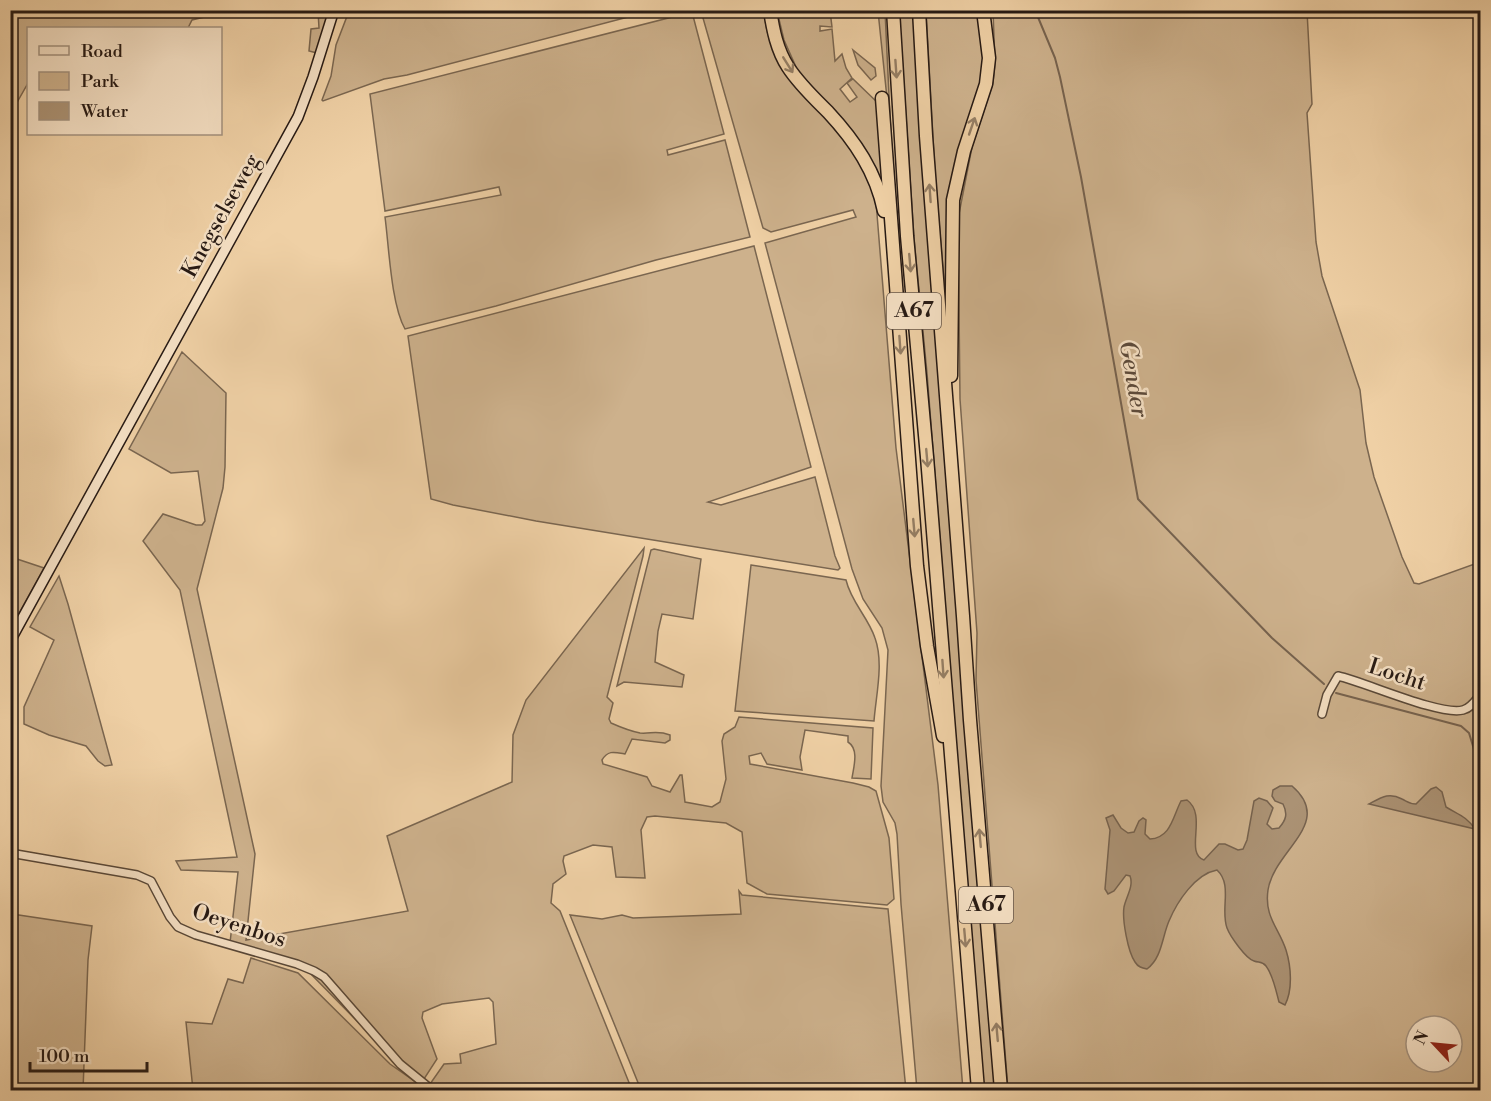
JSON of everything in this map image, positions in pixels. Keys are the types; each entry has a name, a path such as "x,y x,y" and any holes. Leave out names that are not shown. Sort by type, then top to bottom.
{"highway":[{"name":"A67","path":"770,10 776,42 788,68 861,152 883,205 894,266"},
{"name":"A67","path":"893,10 907,236 978,1090"},
{"name":"A67","path":"919,10 926,136 970,720 1001,1090"},
{"name":"A67","path":"948,419 952,350 953,200 962,157 986,84 989,58 987,27 983,10"},
{"name":"A67","path":"882,98 917,566 939,720 952,775"}],"street":[{"name":"Knegselseweg","path":"10,641 298,117 334,10"},
{"name":"Locht","path":"1322,714 1327,695 1338,675 1378,690 1446,710 1460,711 1469,708 1480,695"},
{"name":"Oeyenbos","path":"10,853 138,874 151,881 170,917 178,927 196,935 314,971 324,977 400,1064 432,1090"}],"green space":[{"path":"11,10 230,10 192,20 188,27 27,27 27,85 11,113"},
{"path":"349,10 651,11 407,75 384,79 323,101 331,76 336,45"},
{"path":"318,11 330,11 317,53 309,51 311,29 319,28"},
{"path":"701,11 764,11 767,32 781,65 790,78 847,139 862,165 876,202 896,448 938,785 963,1090 917,1090 897,834 895,823 883,802 881,786 888,650 882,628 863,599 852,569 765,243 856,217 853,210 771,232 763,228"},
{"path":"777,11 830,11 832,27 820,26 820,31 832,29 835,61 842,54 852,78 840,89 850,102 857,97 847,83 853,79 878,103 886,198 858,139 845,122 801,78 784,40"},
{"path":"878,11 885,11 891,137"},
{"path":"899,11 914,11 996,1090 983,1090 927,373 914,238"},
{"path":"926,11 981,11 984,34 983,81 962,150 947,317 935,174"},
{"path":"993,11 1307,11 1312,104 1307,113 1316,242 1322,276 1360,390 1366,443 1374,477 1402,557 1414,583 1419,584 1480,562 1480,1090 1008,1090 976,680 977,633 960,399 958,219 972,147 993,83 995,63"},
{"path":"692,12 724,134 667,150 668,155 725,140 750,237 656,260 496,306 405,329 400,318 394,290 385,217 501,195 499,187 385,211 370,94"},
{"path":"853,50 875,68 876,76 871,80 858,65"},
{"path":"754,246 811,467 708,502 721,505 815,477 840,568 838,570 536,521 431,499 408,336"},
{"path":"182,352 226,393 223,488 197,589 255,854 246,940 408,911 387,836 512,782 513,735 526,700 644,548 607,697 613,703 609,719 611,723 636,732 670,735 670,740 665,743 632,739 625,754 609,753 602,760 603,764 647,777 652,786 670,792 682,775 685,802 712,807 720,802 726,779 722,741 724,734 735,727 739,717 873,728 871,779 852,778 855,753 848,742 848,736 805,730 800,757 802,770 767,764 761,753 749,756 750,764 853,783 876,791 889,838 894,899 887,905 767,894 747,883 742,832 726,823 647,817 641,830 645,878 616,877 612,847 593,845 564,856 566,874 553,884 551,903 560,911 632,1090 592,1090 586,1087 579,1090 439,1090 430,1084 444,1064 461,1063 460,1054 496,1044 493,1002 489,998 442,1004 423,1012 422,1018 437,1059 424,1079 401,1062 358,1022 302,965 230,943 238,872 181,870 176,861 237,857 180,590 143,541 163,514 202,525 205,521 198,471 171,473 129,449"},
{"path":"651,550 701,559 693,619 662,614 658,631 655,662 684,675 682,687 624,682 617,686"},
{"path":"11,557 44,568 12,626 10,625"},
{"path":"751,565 846,580 848,588 872,630 878,648 878,690 874,721 735,711"},
{"path":"59,576 112,765 105,766 98,761 86,746 49,735 24,724 24,707 54,640 30,627"},
{"path":"739,891 742,895 888,909 906,1090 773,1090 771,1088 769,1090 641,1090 570,915 602,919 622,915 633,918 741,914"},
{"path":"12,914 92,926 88,960 83,1090 11,1090"},
{"path":"251,958 298,973 390,1064 417,1083 414,1090 401,1090 384,1084 363,1090 193,1090 186,1022 212,1024 228,979 243,983"}],"water":[{"path":"1280,786 1292,786 1304,799 1307,812 1305,825 1280,862 1268,890 1270,915 1283,942 1289,963 1290,985 1285,1005 1279,1002 1266,966 1247,956 1229,932 1225,921 1224,883 1217,870 1201,877 1188,890 1169,921 1156,959 1147,969 1139,966 1130,951 1124,920 1124,907 1131,884 1130,876 1126,875 1114,891 1108,894 1105,889 1110,830 1106,818 1113,815 1121,828 1128,833 1134,832 1143,818 1146,820 1145,834 1150,839 1157,838 1167,830 1181,801 1187,800 1196,815 1196,850 1198,856 1204,860 1219,844 1225,844 1238,850 1243,849 1247,840 1254,801 1259,798 1267,801 1273,808 1267,824 1272,829 1279,828 1286,814 1283,804 1275,801 1272,796 1273,790"},
{"path":"1436,787 1442,792 1446,807 1465,818 1475,829 1369,804 1389,796 1416,804"}],"waterway":[{"name":"Gender","path":"1035,10 1055,58 1060,77 1081,177 1138,499 1272,638 1324,684"},
{"name":"Gender","path":"1336,693 1461,726 1469,733 1480,769"}]}
